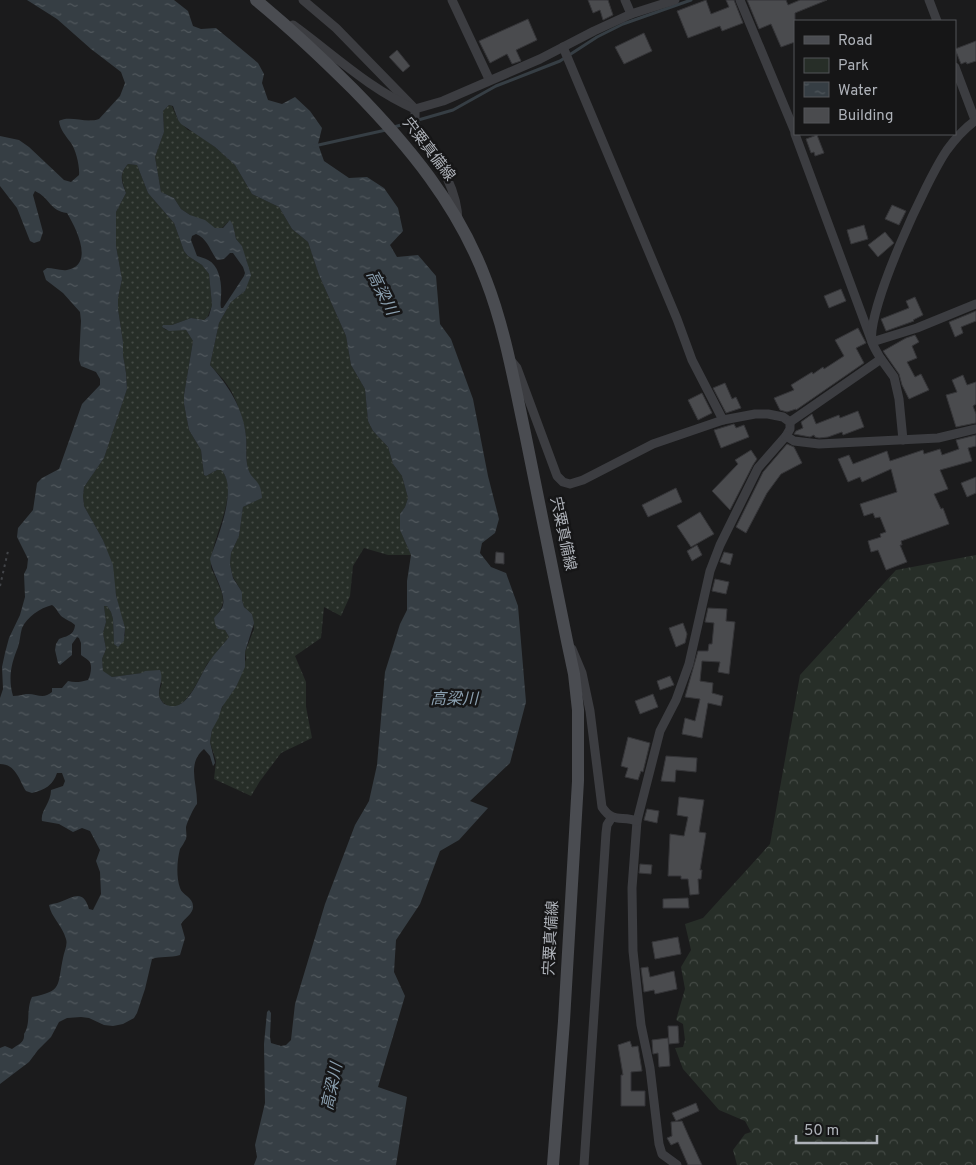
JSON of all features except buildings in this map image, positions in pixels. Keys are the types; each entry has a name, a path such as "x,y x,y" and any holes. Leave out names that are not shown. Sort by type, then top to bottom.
{"main road":[{"name":"宍粟真備線","path":"261,4 328,63 384,121 413,154 439,189 458,222 486,279 504,336 574,674 578,710 578,781 564,1021 553,1165"}],"street":[{"path":"303,0 336,28 415,109 415,123 418,130 447,177 458,208 458,222"},
{"path":"452,0 489,79"},
{"path":"625,0 631,14"},
{"path":"261,4 286,20 364,81 393,100 415,109 443,101 489,79 563,48 631,14 675,0"},
{"path":"740,0 794,131"},
{"path":"929,0 937,20"},
{"path":"563,48 677,319 692,360 723,420"},
{"path":"872,342 876,315 886,280 918,206 947,151 964,130 976,120 956,70"},
{"path":"796,135 872,342 894,377 899,399 903,440"},
{"path":"872,342 917,328 976,304"},
{"path":"509,358 517,368 557,476 563,482 570,484 583,480 653,444 723,420 755,414 768,414 783,417 790,422"},
{"path":"790,422 881,359"},
{"path":"677,1165 662,1154 658,1144 650,1068 640,1025 631,917 633,851 637,821 660,731 676,700 689,664 710,571 720,545 758,468 786,436 790,429 790,422"},
{"path":"786,436 794,441 819,444 938,438 976,428"},
{"path":"567,640 576,654 579,663 590,711 602,807 607,815 637,821"},
{"path":"584,1165 606,833 607,825 612,817"}],"path":[{"path":"0,586 8,551"}],"green space":[{"path":"169,105 172,106 178,120 188,130 194,132 215,147 235,165 252,194 279,207 292,229 308,242 319,275 346,336 351,365 365,389 368,421 373,431 388,447 393,464 402,476 408,498 400,514 400,530 411,555 388,555 364,548 353,566 350,596 341,616 324,607 321,638 295,656 306,682 306,707 312,738 281,753 251,796 214,779 216,761 210,742 212,730 227,697 236,687 246,659 245,652 254,629 252,614 244,607 242,592 233,577 230,564 231,553 239,536 243,507 261,498 261,492 260,487 248,468 245,431 237,403 226,383 210,365 219,323 231,302 245,291 247,261 243,255 242,246 236,239 233,225 228,222 222,228 215,228 181,209 174,198 161,192 155,157 164,132 163,111"},
{"path":"128,164 137,165 148,193 174,223 184,251 202,265 209,274 212,305 208,316 204,320 191,318 162,327 166,330 186,330 193,341 184,395 189,430 201,450 204,475 206,476 221,470 227,479 228,490 227,503 215,543 211,566 223,598 219,612 214,618 218,629 225,630 229,637 207,664 189,696 176,707 169,707 160,699 159,692 162,683 142,673 112,677 103,672 102,659 106,649 103,633 106,622 104,606 107,606 111,612 114,640 125,636 125,628 107,551 84,506 83,496 84,487 104,458 127,389 118,309 122,279 116,246 116,212 126,193 122,178 123,171"},
{"path":"976,555 976,1165 737,1165 733,1150 745,1134 751,1132 745,1121 719,1110 683,1069 675,1048 683,1047 685,1040 683,1024 676,1020 685,989 681,967 691,950 685,924 703,918 770,844 800,675 896,570"}],"water":[{"name":"高梁川","path":"27,0 174,0 188,11 193,26 201,29 216,28 258,63 264,74 262,83 268,100 282,104 295,97 310,111 322,128 318,144 324,161 349,178 367,177 384,188 398,208 403,231 390,245 397,257 418,255 436,276 440,324 451,339 473,399 488,476 499,519 495,533 482,543 480,553 491,567 506,573 518,606 526,702 510,763 470,801 488,808 459,840 440,851 420,904 396,940 394,972 405,996 378,1087 407,1097 396,1165 254,1165 257,1157 255,1145 265,1103 264,1044 267,1012 269,1010 271,1013 271,1043 281,1046 286,1045 291,1040 295,1004 325,904 355,825 369,801 377,765 385,672 400,624 407,610 407,581 411,555 400,530 400,514 408,498 402,476 393,464 388,447 373,431 368,421 365,389 351,365 346,336 319,275 308,242 292,229 279,207 252,194 235,165 215,147 181,124 173,106 169,105 163,111 164,132 155,157 161,192 174,198 181,209 190,215 205,220 215,228 223,228 230,220 236,239 242,246 251,275 245,291 231,302 219,323 210,365 229,389 238,407 245,427 248,468 258,483 261,492 262,498 243,507 239,536 231,553 230,564 233,578 242,592 244,607 252,614 254,623 245,652 245,667 236,687 222,707 212,730 210,742 215,763 213,766 210,756 204,749 195,761 194,775 197,804 187,823 186,839 180,849 178,863 180,888 193,903 193,909 181,924 185,938 180,955 152,959 145,989 134,1018 123,1024 113,1026 104,1025 89,1018 67,1018 59,1022 51,1037 29,1062 0,1084 0,1048 5,1046 12,1049 22,1041 27,1026 32,997 49,992 57,986 59,981 66,941 62,929 49,905 78,896 84,899 89,909 93,910 101,894 100,872 96,861 100,850 90,831 82,828 73,832 59,824 42,821 51,790 63,786 65,781 62,773 57,773 48,786 32,793 26,791 10,767 0,764 2,667 9,638 20,615 25,597 24,574 28,559 17,537 18,528 33,510 37,483 42,478 59,469 82,404 100,385 100,379 96,372 81,366 79,360 80,312 63,293 46,280 43,271 47,268 67,270 75,267 80,261 82,254 81,245 75,228 67,213 57,210 35,191 33,195 43,232 40,241 34,243 30,241 17,208 0,186 0,136 19,140 64,180 71,182 79,175 78,163 73,146 62,130 59,121 63,119 89,121 99,119 120,96 125,83 121,72 57,19","holes":["128,164 137,165 148,193 174,223 184,251 202,265 209,274 212,305 209,316 204,320 191,318 172,325 163,325 162,327 169,331 186,330 193,341 184,395 189,430 201,450 204,475 206,476 221,470 226,478 228,488 225,513 210,559 223,594 222,609 214,618 215,624 218,629 225,630 229,637 209,661 188,698 176,706 167,705 159,697 160,670 112,677 103,671 102,659 106,649 103,633 106,622 104,606 107,606 111,612 114,644 118,647 124,641 125,628 116,595 113,565 103,540 84,506 83,496 84,487 104,458 127,389 118,309 122,279 116,246 116,212 126,193 122,178 123,171","196,234 206,242 217,260 224,259 230,253 233,253 243,267 244,276 223,308 221,308 221,287 218,271 212,263 197,256 191,240 192,236","52,605 62,617 75,625 73,631 59,639 56,644 55,650 58,663 60,665 72,655 72,644 77,637 81,643 81,655 91,664 89,678 80,682 68,681 62,688 52,688 52,692 46,696 30,694 13,696 11,671 22,628 31,617 47,606"]}],"waterway":[{"path":"394,127 453,110 496,86 560,61 597,37 623,24 691,0"},
{"path":"314,146 386,130"}]}
